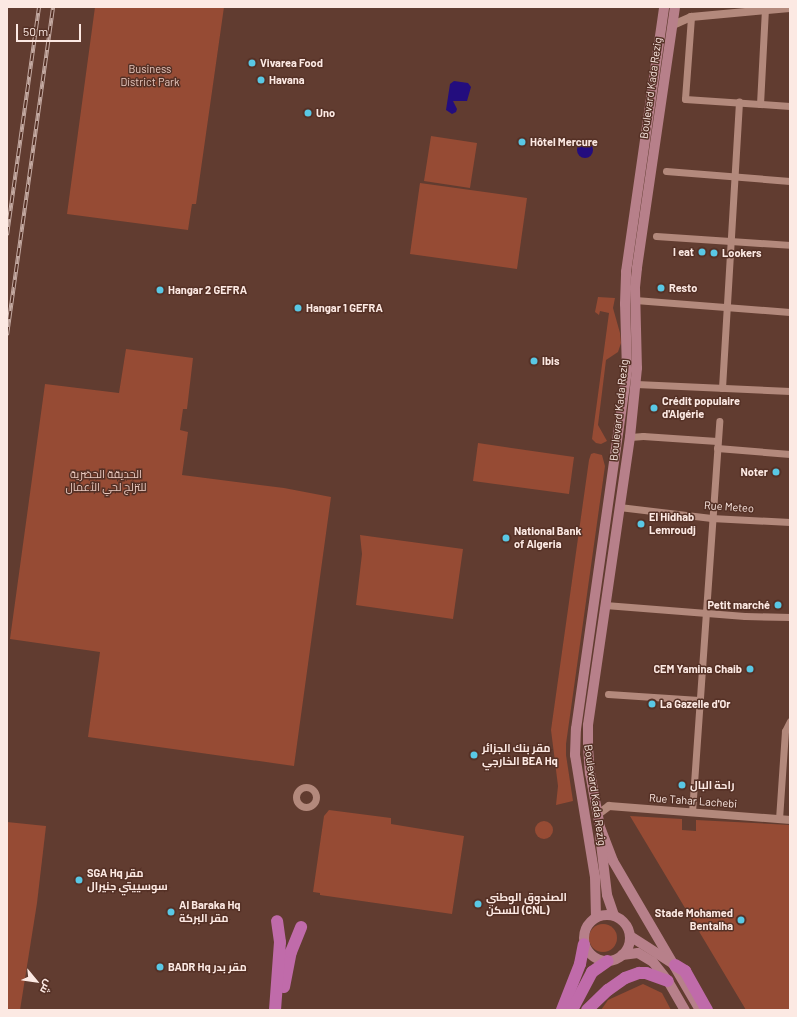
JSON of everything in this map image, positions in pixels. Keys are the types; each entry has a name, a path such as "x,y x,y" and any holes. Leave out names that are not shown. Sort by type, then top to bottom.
{"highway":[{"path":"275,1010 280,942 277,922"},
{"path":"280,1010 291,952 301,927"},
{"path":"562,1010 580,964 584,944"},
{"path":"572,1010 592,972 608,961"},
{"path":"675,965 684,971 707,1010"},
{"path":"588,1010 608,990 625,978 638,973 646,973 668,981"}],"main road":[{"name":"Boulevard Kada Rezig","path":"596,917 595,877 575,755 576,729 627,370 624,304 626,272 664,7"},
{"name":"Boulevard Kada Rezig","path":"614,915 607,895 600,826 590,773 588,725 630,437 636,384 637,359 635,300 637,268 675,7"},
{"path":"600,826 614,861 700,1010"},
{"path":"622,955 628,947 630,936 628,927 614,915 605,914 590,921 585,928 583,936 584,944 593,957 608,961 622,955 638,953 648,959 668,981 684,1010"},
{"path":"630,936 675,965"}],"street":[{"path":"673,25 691,18 790,8"},
{"path":"760,104 765,10"},
{"path":"691,18 685,99 790,106"},
{"path":"722,388 739,102"},
{"path":"666,171 790,181"},
{"path":"656,236 790,245"},
{"path":"635,300 790,312"},
{"path":"636,384 790,391"},
{"path":"692,812 711,518 719,421"},
{"path":"630,437 643,436 790,454"},
{"name":"Rue Meteo","path":"619,507 711,518 790,522"},
{"path":"605,605 705,613 790,617"},
{"path":"608,694 699,700"},
{"path":"779,819 785,731 790,721"},
{"name":"Rue Tahar Lachebi","path":"597,815 609,806 790,820"}],"green space":[{"name":"Business District Park","path":"95,7 224,7 196,204 192,204 188,230 67,214"},
{"path":"431,136 477,143 470,188 424,181"},
{"path":"420,183 527,198 517,269 410,254"},
{"path":"598,297 615,298 613,308 620,333 621,343 618,352 606,360 598,425 607,441 601,444 596,443 592,439 609,313 600,311 599,315 595,312"},
{"name":"الحديقة الحضرية للتزلج لحي الأعمال","path":"126,349 193,358 187,409 183,409 180,430 188,432 182,475 284,488 331,497 294,766 88,737 100,652 10,639 45,384 119,393"},
{"path":"478,443 574,457 569,494 473,481"},
{"path":"594,453 602,455 605,466 566,744 566,755 573,801 556,805 558,786 551,730 589,460 591,454"},
{"path":"360,535 463,549 453,619 356,605 362,554"},
{"path":"329,810 391,818 391,824 464,836 452,914 320,895 320,893 313,892 324,816"},
{"name":"Stade Mohamed Bentalha","path":"630,816 682,819 682,830 696,831 696,820 790,825 790,1010 746,1010"},
{"path":"540,821 548,821 553,826 551,837 548,839 540,839 535,834 535,826"},
{"path":"7,822 46,826 37,903 20,1010 7,1010"},
{"path":"603,924 613,928 617,938 613,948 603,952 593,948 589,938 593,928"},
{"path":"643,984 662,993 671,1010 601,1010 608,1000"}],"shaded area":[{"path":"454,81 468,83 471,87 467,101 453,101 457,109 456,112 452,114 446,110 450,84"},
{"path":"585,142 592,147 593,150 588,157 585,158 578,153 577,150 582,143"}],"railway":[{"path":"7,235 39,7"},
{"path":"7,335 53,7"}],"place":[{"name":"Vivarea Food","path":"252,63"},
{"name":"Havana","path":"261,80"},
{"name":"Uno","path":"308,113"},
{"name":"Hôtel Mercure","path":"522,142"},
{"name":"I eat","path":"702,252"},
{"name":"Lookers","path":"714,253"},
{"name":"Resto","path":"661,288"},
{"name":"Hangar 2 GEFRA","path":"160,290"},
{"name":"Hangar 1 GEFRA","path":"298,308"},
{"name":"Ibis","path":"534,361"},
{"name":"Crédit populaire d'Algérie","path":"654,408"},
{"name":"Noter","path":"776,472"},
{"name":"El Hidhab Lemroudj","path":"641,524"},
{"name":"National Bank of Algeria","path":"506,538"},
{"name":"Petit marché","path":"778,605"},
{"name":"CEM Yamina Chaib","path":"750,669"},
{"name":"La Gazelle d'Or","path":"652,704"},
{"name":"مقر بنك الجزائر الخارجي BEA Hq","path":"474,755"},
{"name":"راحة البال","path":"682,785"},
{"name":"SGA Hq مقر سوسييتي جنيرال","path":"79,880"},
{"name":"الصندوق الوطني للسكن (CNL)","path":"478,904"},
{"name":"Al Baraka Hq مقر البركة","path":"171,912"},
{"name":"Stade Mohamed Bentalha","path":"741,920"},
{"name":"BADR Hq مقر بدر","path":"160,967"}]}
